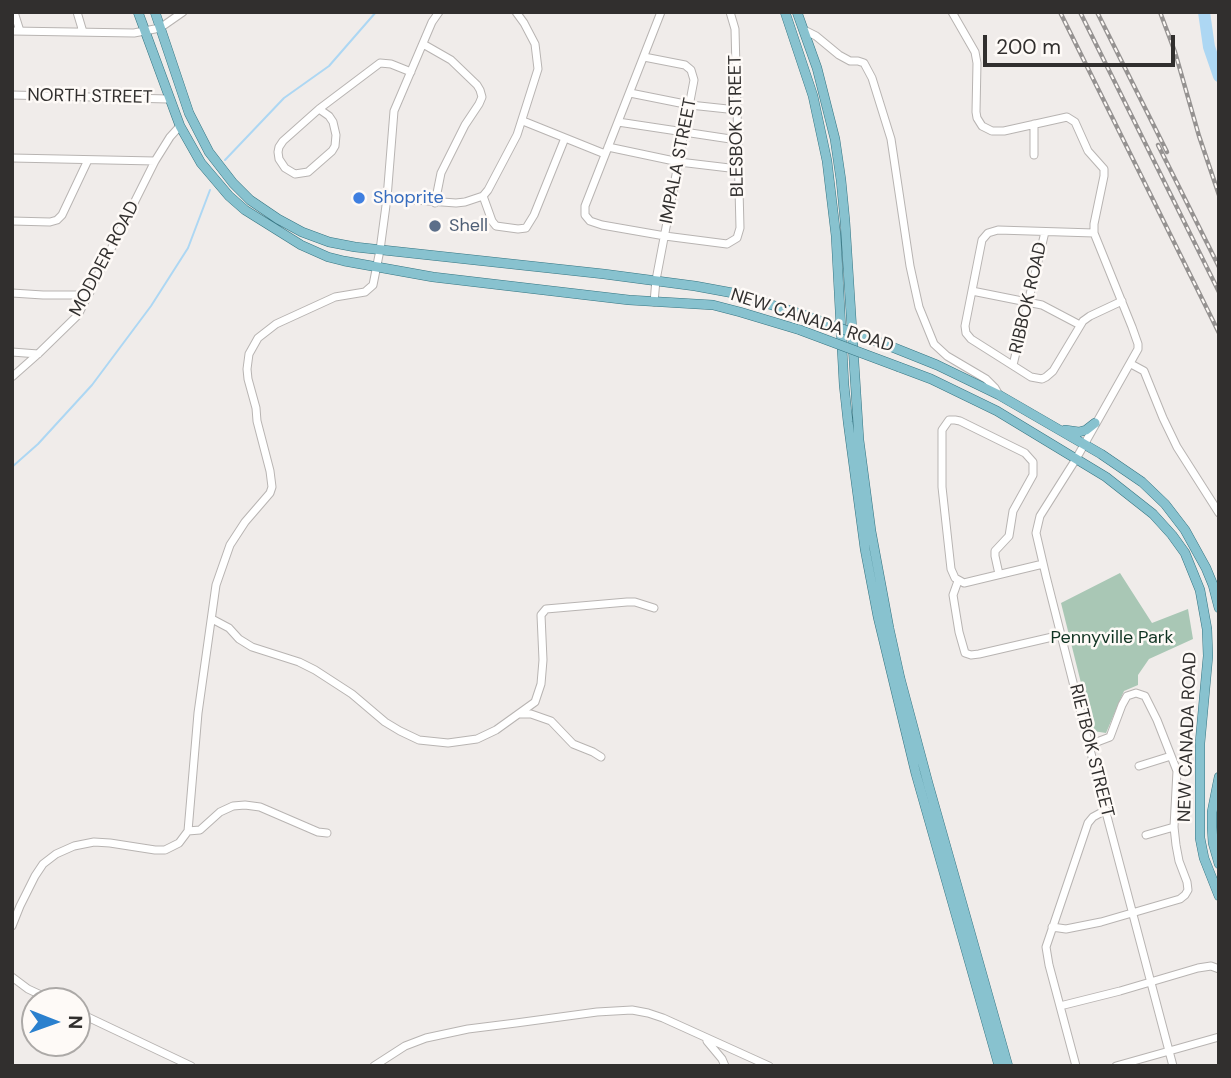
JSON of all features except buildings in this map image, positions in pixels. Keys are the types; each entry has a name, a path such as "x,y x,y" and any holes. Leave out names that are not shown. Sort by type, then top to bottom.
{"main road":[{"name":"NEW CANADA ROAD","path":"138,12 168,99 192,149 229,196 254,217 301,245 336,259 433,277 587,296 713,305 800,330 931,379 997,411 1106,477 1136,499 1161,522 1185,553 1203,602 1208,641 1200,743 1200,838 1204,858 1219,895"},
{"name":"NEW CANADA ROAD","path":"155,12 188,113 219,167 257,205 302,232 337,244 656,280 733,293 801,314 946,369 999,395 1115,462 1142,482 1176,518 1195,545 1213,586 1219,608"},
{"path":"785,12 813,96 827,161 836,236 849,435 865,549 878,617 916,774 999,1066"},
{"path":"797,12 817,68 835,139 845,221 860,450 871,531 889,628 923,765 1008,1066"},
{"path":"1056,428 1079,432 1095,423"},
{"name":"NEW CANADA ROAD","path":"1219,777 1212,835 1219,864"}],"street":[{"path":"15,12 16,31 125,33 160,28 183,12"},
{"path":"77,12 83,32"},
{"path":"12,926 35,876 43,864 56,854 74,846 94,842 165,850 178,843 187,831 200,702 216,585 230,545 272,487 248,379 250,349 258,338 276,324 335,298 365,292 373,285 387,198 394,111 432,22 439,12"},
{"path":"387,198 435,203 465,202 483,195 493,182 523,121 537,77 535,44 516,12"},
{"path":"661,12 585,206 585,215 590,221 601,225 665,236"},
{"name":"BLESBOK STREET","path":"665,236 727,244 735,240 740,232 735,29 730,12"},
{"path":"952,12 975,52 976,112 980,124 998,132 1064,117 1075,122 1088,151 1104,169 1094,233 1138,344 1131,364 1144,371 1177,447 1219,513"},
{"path":"804,30 839,55 850,61 864,63 872,78 891,139 910,266 919,307 934,344 947,356 986,379 999,395"},
{"path":"423,44 451,60 477,85 482,94 480,104 465,125 441,173 435,203"},
{"name":"IMPALA STREET","path":"644,57 679,63 691,70 694,80 654,302"},
{"path":"319,109 333,122 335,145 332,151 308,172 295,174 282,166 279,147 319,109 380,63 391,64 411,72"},
{"path":"630,93 690,105 737,110"},
{"name":"NORTH STREET","path":"12,95 168,99"},
{"path":"523,121 565,138 606,150 738,169"},
{"path":"618,122 737,140"},
{"path":"1034,124 1034,155"},
{"name":"MODDER ROAD","path":"12,377 78,315 155,161 170,137 180,127"},
{"path":"483,195 496,226 526,228 534,215 565,138"},
{"path":"12,158 155,161"},
{"path":"12,221 57,220 62,215 88,160"},
{"path":"1094,233 998,230 988,233 982,240 965,326 966,333 971,339 1033,378 1040,379 1053,371 1080,325 1090,316 1122,302"},
{"name":"RIBBOK ROAD","path":"1013,365 1045,232"},
{"path":"972,290 1029,302 1053,310 1080,325"},
{"path":"12,293 65,295 90,292"},
{"path":"12,352 38,354"},
{"name":"RIETBOK STREET","path":"1131,364 1038,521 1037,539 1173,1066"},
{"path":"999,574 995,551 1009,536 1013,511 1032,475 1034,465 1025,453 952,419 947,421 942,430 942,486 951,569 955,579 964,583 1043,564"},
{"path":"958,581 953,595 965,653 979,654 1061,635"},
{"path":"212,619 229,628 239,639 252,647 315,670 352,694 385,722 419,740 448,743 477,739 496,730 535,702 541,684 543,660 541,615 546,610 626,602 654,608"},
{"path":"1052,927 1074,928 1180,899 1186,893 1187,883 1178,854 1174,827 1177,775 1145,696 1136,693 1126,697 1110,737 1089,745"},
{"path":"520,714 531,714 551,721 573,744 601,757"},
{"path":"1139,766 1171,756"},
{"path":"1214,801 1219,812"},
{"path":"187,831 200,830 220,812 233,806 245,805 260,807 318,832 327,833"},
{"path":"1076,1066 1046,951 1089,821 1106,810"},
{"path":"1146,835 1174,827"},
{"path":"1212,835 1219,827"},
{"path":"1060,1006 1208,966 1219,969"},
{"path":"374,1066 405,1046 426,1038 468,1029 632,1010 663,1018 769,1066"},
{"path":"91,1019 191,1066"},
{"path":"701,1036 713,1047 725,1066"},
{"path":"1116,1066 1219,1037"}],"green space":[{"name":"Pennyville Park","path":"1120,573 1152,623 1188,609 1193,639 1149,659 1138,675 1138,685 1124,691 1106,733 1093,731 1061,603"}],"waterway":[{"path":"225,160 284,98 329,66 376,12"},
{"path":"1204,12 1209,47 1219,76"},
{"path":"12,467 38,444 92,385 151,306 188,248 210,190"}],"railway":[{"path":"1060,12 1219,333"},
{"path":"1080,12 1219,292"},
{"path":"1097,12 1167,152"},
{"path":"1160,12 1219,195"},
{"path":"1158,145 1219,267"}],"place":[{"name":"Shoprite","path":"359,198"},
{"name":"Shell","path":"435,226"}]}
